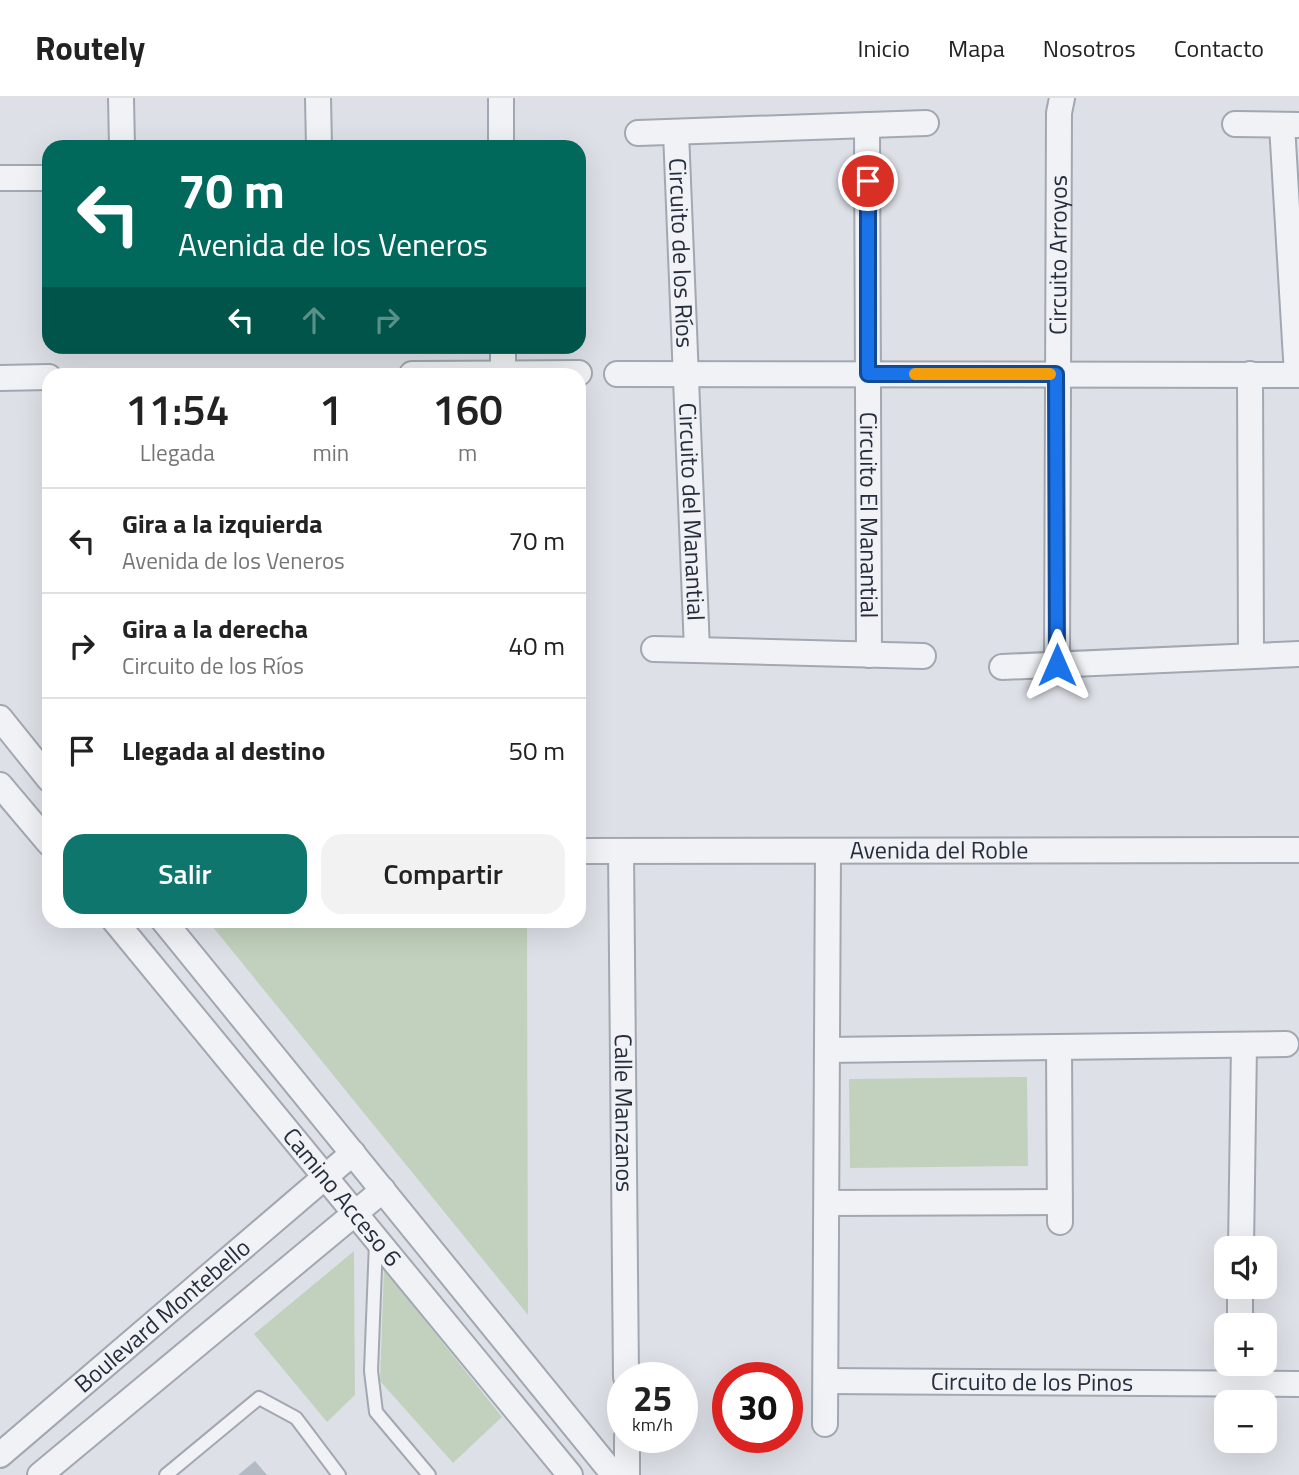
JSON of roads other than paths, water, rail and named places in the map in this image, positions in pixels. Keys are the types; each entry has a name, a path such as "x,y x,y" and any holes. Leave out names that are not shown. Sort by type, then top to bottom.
{"street":[{"path":"121,98 122,140"},
{"path":"318,98 319,140"},
{"path":"501,98 501,140"},
{"name":"Circuito Arroyos","path":"1057,665 1056,374 1059,113 1062,98"},
{"name":"Circuito de los Ríos","path":"639,133 926,123"},
{"path":"617,374 1298,375 1291,125 1235,124"},
{"path":"867,125 868,374"},
{"name":"Circuito de los Ríos","path":"676,132 686,374"},
{"path":"0,178 42,178"},
{"name":"Circuito del Manantial","path":"686,374 697,650"},
{"name":"Circuito El Manantial","path":"868,374 869,655"},
{"path":"1250,374 1251,656"},
{"path":"0,378 42,377"},
{"path":"654,649 923,656"},
{"path":"1002,667 1299,654"},
{"path":"0,718 42,770"},
{"path":"0,785 42,835"},
{"name":"Avenida del Roble","path":"586,851 1299,850"},
{"name":"Calle Manzanos","path":"621,851 626,1362"},
{"path":"825,1424 828,851"},
{"name":"Camino Acceso 6","path":"121,928 570,1475"},
{"name":"Camino Acceso 6","path":"170,928 614,1475"},
{"path":"827,1049 1286,1044"},
{"path":"1241,1236 1244,1045"},
{"path":"827,1203 1060,1212 1059,1048"},
{"name":"Boulevard Montebello","path":"0,1455 353,1153"},
{"name":"Boulevard Montebello","path":"40,1475 383,1190"},
{"name":"Circuito de los Pinos","path":"826,1381 1214,1373"},
{"name":"Circuito de los Pinos","path":"1255,1376 1299,1384"},
{"path":"626,1453 627,1475"}],"lane":[{"path":"376,1241 371,1371 376,1412 429,1475"},
{"path":"166,1475 259,1398 296,1418 339,1475"}]}
